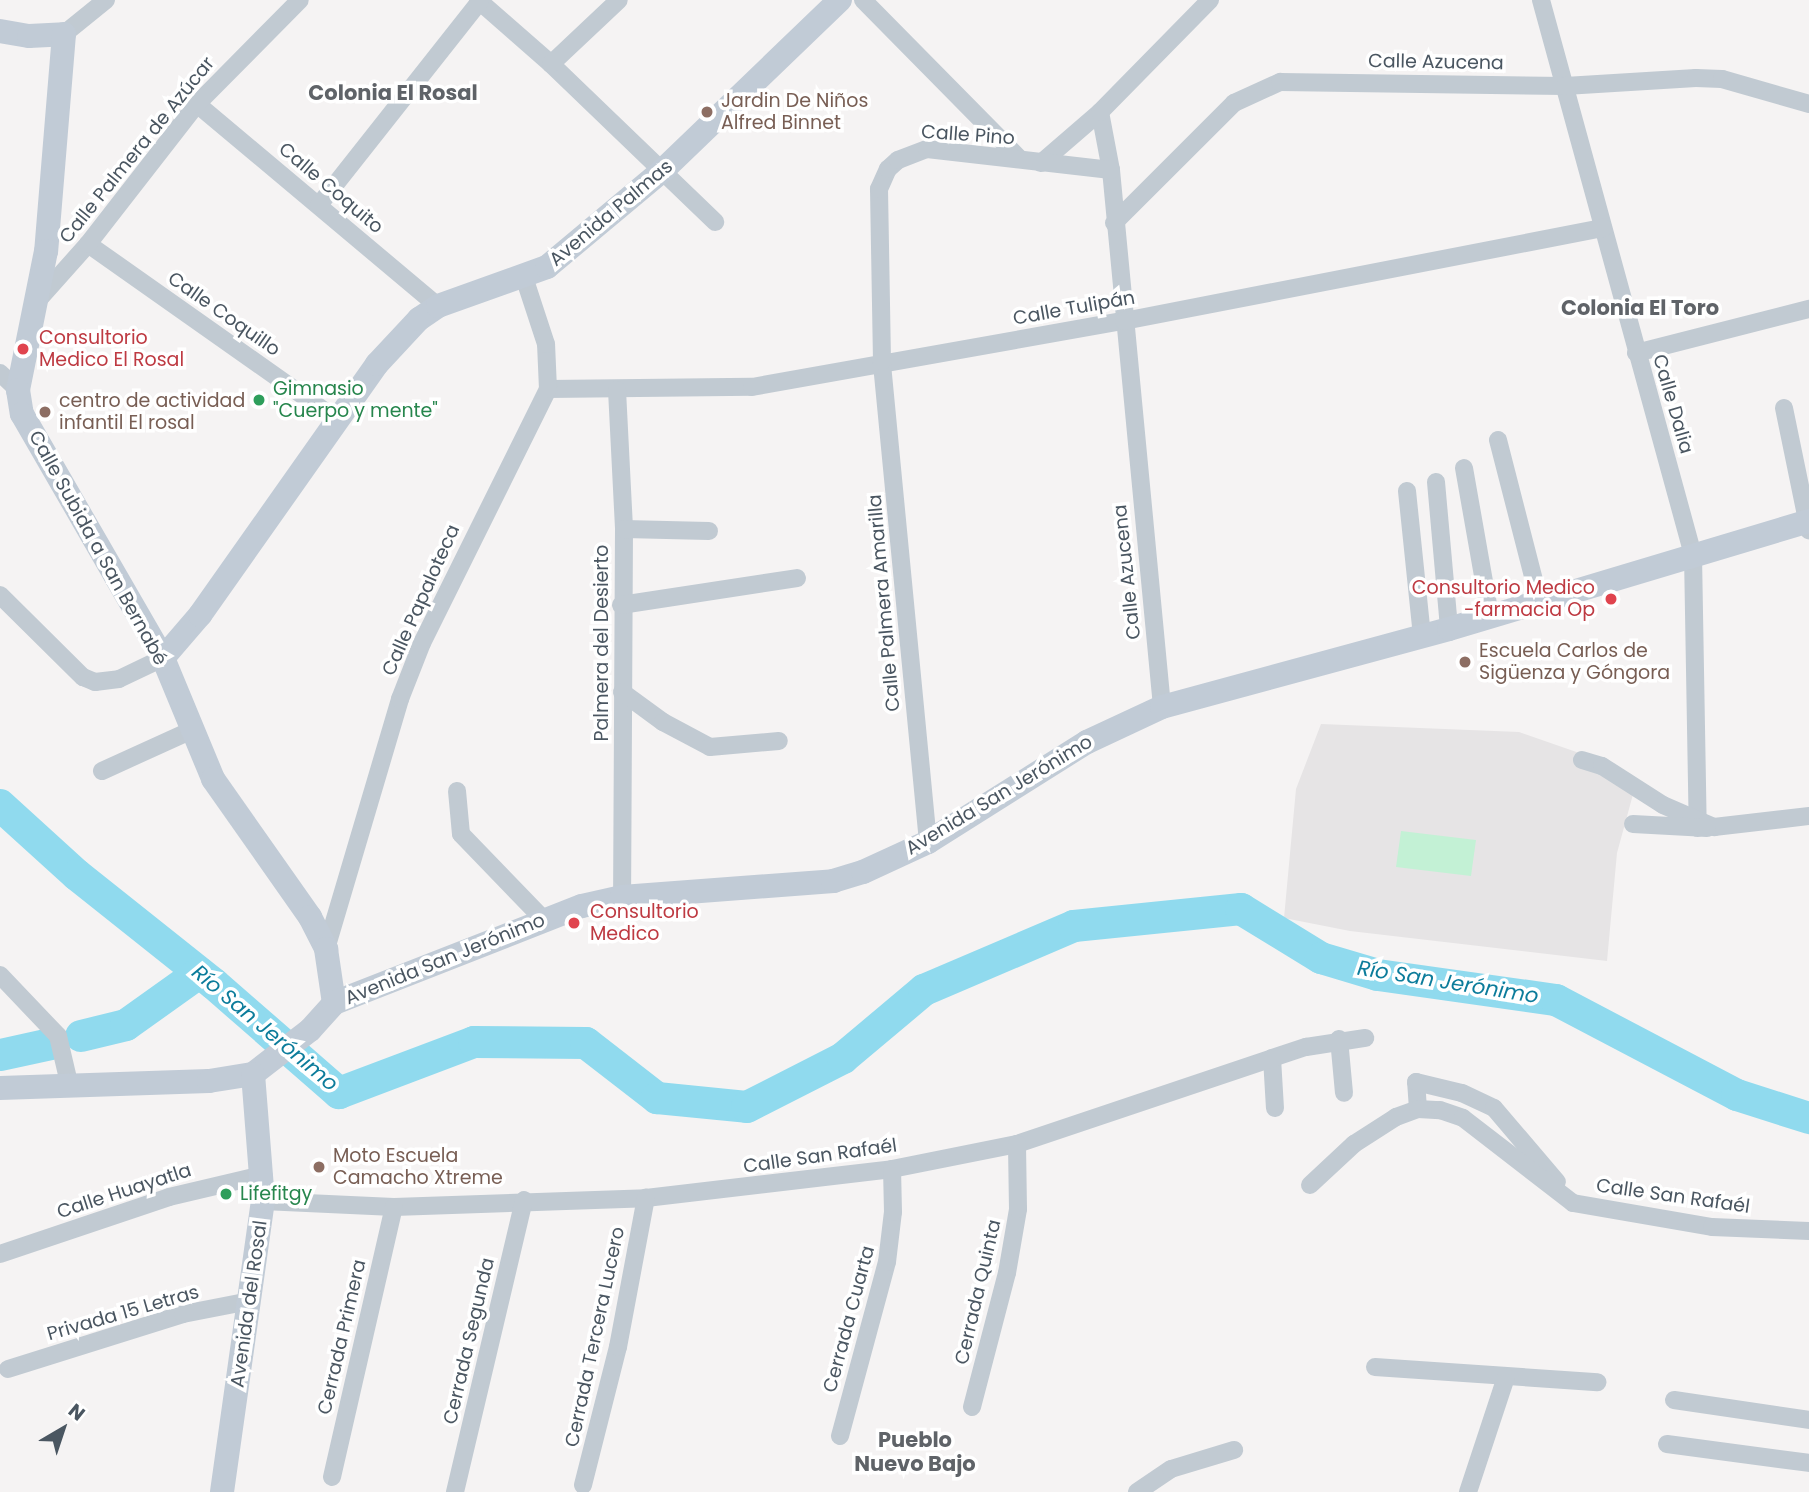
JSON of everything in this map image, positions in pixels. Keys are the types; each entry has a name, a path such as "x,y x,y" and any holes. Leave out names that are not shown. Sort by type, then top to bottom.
{"street":[{"path":"0,31 29,36 64,34 106,0"},
{"name":"Calle Palmera de Azúcar","path":"39,299 88,244 197,104 300,0"},
{"path":"551,64 619,0"},
{"name":"Avenida Palmas","path":"163,658 200,615 336,419 401,337 438,306 547,267 662,171 840,0"},
{"path":"863,0 1020,159"},
{"path":"1041,163 1100,112 1210,0"},
{"name":"Calle Dalia","path":"1541,0 1693,555 1703,825"},
{"path":"319,205 479,1 551,64 715,222"},
{"name":"Calle Subida a San Bernabé","path":"64,34 39,299 18,390 22,414 163,658 192,730 237,818 294,890 326,949 334,1003"},
{"name":"Calle Azucena","path":"1115,223 1208,125 1234,103 1269,85 1306,80 1565,86 1722,79 1809,104"},
{"name":"Calle Coquito","path":"197,104 438,306"},
{"name":"Calle Azucena","path":"1100,112 1111,170 1162,708"},
{"name":"Calle Pino","path":"881,361 879,189 888,169 910,152 927,149 1111,170"},
{"name":"Calle Tulipán","path":"548,389 752,387 881,361 1124,321 1603,228"},
{"name":"Calle Coquillo","path":"88,244 336,419"},
{"name":"Calle Papaloteca","path":"326,949 400,699 422,643 548,389 546,344 524,277"},
{"path":"1636,353 1809,309"},
{"name":"Calle Palmera Amarilla","path":"881,361 928,842"},
{"path":"0,373 18,390"},
{"name":"Palmera del Desierto","path":"617,390 624,529 621,605 622,897"},
{"path":"1784,408 1809,530"},
{"path":"1498,440 1539,600"},
{"path":"1464,468 1490,615"},
{"path":"1436,482 1449,629"},
{"path":"1408,491 1422,636"},
{"name":"Avenida San Jerónimo","path":"0,1088 209,1082 261,1069 310,1030 334,1003 544,920 622,897 833,881 928,842 1087,742 1162,708 1449,629 1539,600 1809,522"},
{"path":"624,529 709,531"},
{"path":"621,605 797,578"},
{"path":"0,595 83,677 95,682 119,679 163,658"},
{"path":"622,692 684,734 710,747 779,741"},
{"path":"102,771 192,730"},
{"path":"1582,760 1616,774 1644,794 1703,825"},
{"path":"457,791 461,834 544,920"},
{"path":"1633,824 1703,825 1809,816"},
{"path":"326,949 351,975 373,986"},
{"path":"0,975 54,1029 70,1087"},
{"name":"Calle San Rafaél","path":"263,1201 394,1207 524,1200 646,1198 892,1169 1017,1144 1272,1058 1339,1039 1365,1038"},
{"path":"1339,1039 1344,1093"},
{"path":"1272,1058 1275,1108"},
{"name":"Avenida del Rosal","path":"222,1492 263,1201 261,1069"},
{"name":"Calle San Rafaél","path":"1573,1203 1494,1108 1462,1093 1416,1082 1418,1109 1440,1110 1463,1118 1573,1203 1712,1227 1809,1231"},
{"path":"1310,1185 1354,1144 1418,1109"},
{"name":"Cerrada Quinta","path":"972,1407 1007,1273 1018,1209 1017,1144"},
{"name":"Cerrada Cuarta","path":"840,1436 887,1262 893,1212 892,1169"},
{"name":"Calle Huayatla","path":"0,1254 181,1194 263,1175"},
{"name":"Cerrada Tercera Lucero","path":"583,1485 618,1347 646,1198"},
{"name":"Cerrada Segunda","path":"455,1492 524,1200"},
{"name":"Cerrada Primera","path":"332,1477 394,1207"},
{"name":"Privada 15 Letras","path":"8,1369 183,1314 250,1301"},
{"path":"1375,1367 1597,1382"},
{"path":"1468,1492 1506,1377"},
{"path":"1674,1400 1809,1420"},
{"path":"1667,1444 1809,1463"},
{"path":"1137,1492 1171,1469 1234,1450"}],"shaded area":[{"path":"1321,724 1519,732 1608,763 1635,787 1617,853 1607,961 1350,931 1284,918 1296,789"}],"green space":[{"path":"1401,831 1476,840 1471,876 1396,867"}],"waterway":[{"name":"Río San Jerónimo","path":"0,805 77,875 214,984 339,1093 474,1042 586,1043 657,1098 747,1107 843,1058 924,990 1074,926 1241,909 1321,958 1378,975 1556,1000 1737,1095 1809,1118"},
{"path":"81,1036 126,1025 199,973"},
{"path":"0,1055 51,1044"}],"place":[{"name":"Jardin De Niños Alfred Binnet","path":"707,112"},
{"name":"Consultorio Medico El Rosal","path":"23,349"},
{"name":"Gimnasio \"Cuerpo y mente\"","path":"259,400"},
{"name":"centro de actividad infantil El rosal","path":"45,412"},
{"name":"Consultorio Medico -farmacia Op","path":"1611,599"},
{"name":"Escuela Carlos de Sigüenza y Góngora","path":"1465,662"},
{"name":"Consultorio Medico","path":"574,923"},
{"name":"Moto Escuela Camacho Xtreme","path":"319,1167"},
{"name":"Lifefitgy","path":"226,1194"}],"district":[{"name":"Colonia El Rosal","path":"393,93"},
{"name":"Colonia El Toro","path":"1640,308"},
{"name":"Pueblo Nuevo Bajo","path":"915,1452"}]}
